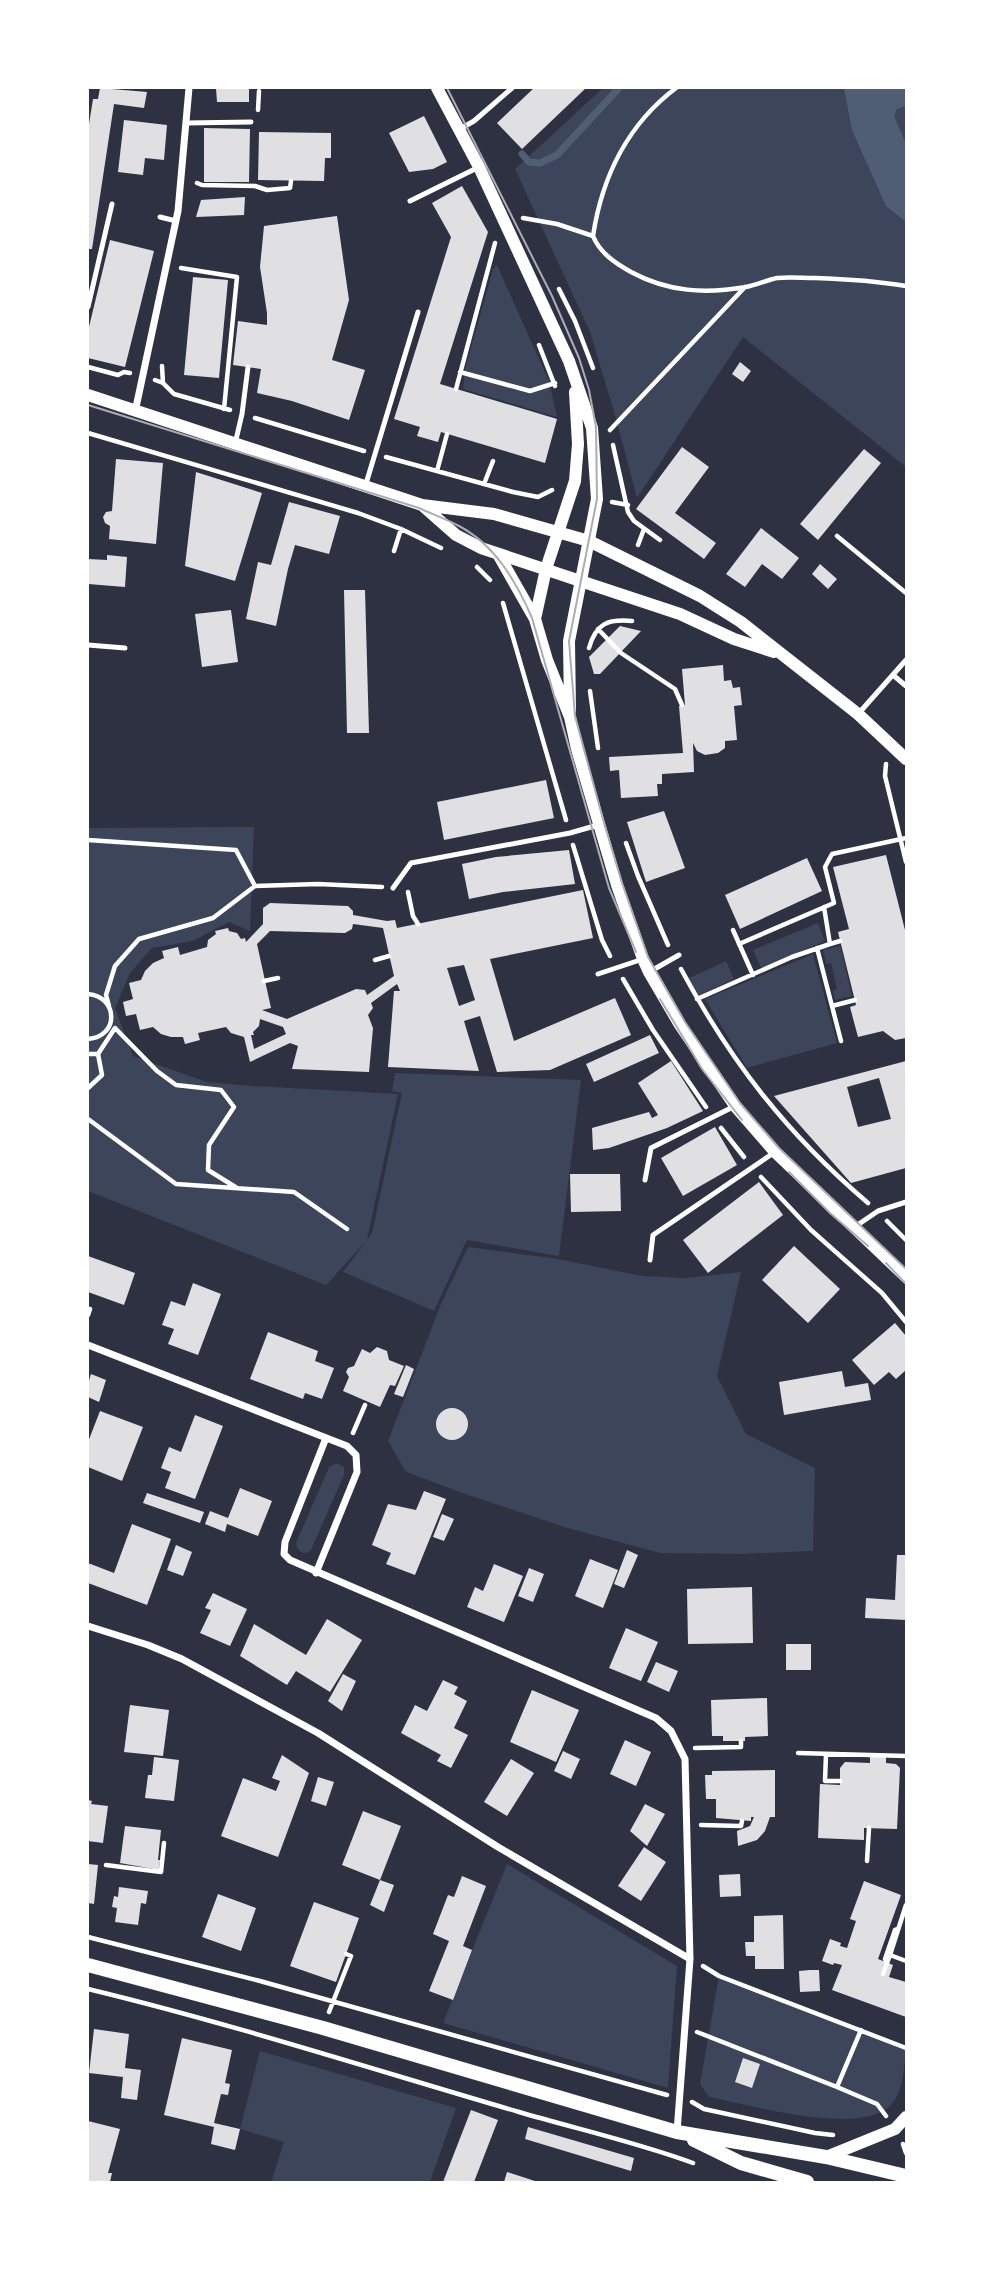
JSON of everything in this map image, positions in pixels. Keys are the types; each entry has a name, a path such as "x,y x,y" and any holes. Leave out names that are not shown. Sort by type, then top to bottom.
{"main road":[{"path":"88,1965 323,2028 677,2132 826,2157 906,2176"},
{"path":"677,2132 741,2163 807,2182"}],"street":[{"path":"135,412 176,221 189,88"},
{"path":"437,88 479,167 573,370 592,428 597,499 569,641 570,717"},
{"path":"536,619 545,569 575,481 578,444 573,370"},
{"path":"88,396 422,505 494,514 589,541 700,596 741,622 858,714 906,759"},
{"path":"422,505 456,535 498,554 680,614 734,639 781,654"},
{"path":"498,554 536,619 547,660 570,717 598,825 649,972 680,1025 735,1106 775,1152 906,1277"},
{"path":"88,1345 326,1438 347,1447 356,1455 357,1472 316,1573"},
{"path":"326,1438 285,1542 284,1553 290,1560 656,1718 671,1731 685,1759 690,1959 677,2132"},
{"path":"88,1626 183,1659 318,1733 498,1847 690,1959"},
{"path":"826,2157 895,2129 906,2118"}],"lane":[{"path":"460,129 474,121 510,88"},
{"path":"186,123 251,122"},
{"path":"410,201 479,167"},
{"path":"88,307 112,204"},
{"path":"160,217 176,221"},
{"path":"365,486 418,312"},
{"path":"235,444 242,414 247,367"},
{"path":"88,645 125,648"},
{"path":"858,714 906,660"},
{"path":"893,675 906,686"},
{"path":"393,888 411,863 570,833 598,825"},
{"path":"649,972 676,956"},
{"path":"598,974 643,959"},
{"path":"645,1180 651,1148 735,1106"},
{"path":"650,1259 653,1235 775,1152"},
{"path":"855,1227 878,1211 906,1202"}],"path":[{"path":"676,88 658,101 625,143 604,188 593,236 598,248 622,267 651,283 691,291 746,287 778,278 864,279 906,286"},
{"path":"197,183 255,186 267,190 290,188 291,181"},
{"path":"523,218 557,224 593,236"},
{"path":"456,389 496,239 500,251"},
{"path":"167,265 237,276 224,409"},
{"path":"610,430 746,287"},
{"path":"535,336 555,383 557,396"},
{"path":"88,368 118,375 124,372 144,377 163,383 174,394 484,484 538,497 548,493"},
{"path":"460,372 530,391 555,383"},
{"path":"88,433 358,513 428,542"},
{"path":"437,471 447,434"},
{"path":"484,484 493,461"},
{"path":"628,512 634,521 660,540"},
{"path":"394,551 401,529"},
{"path":"837,536 906,593"},
{"path":"474,564 489,579"},
{"path":"503,603 570,833"},
{"path":"587,657 592,638 598,629 614,620 632,621"},
{"path":"598,629 621,653 675,689 682,705"},
{"path":"589,680 599,754"},
{"path":"889,743 884,776 903,838 906,862"},
{"path":"739,944 834,903 825,867 832,854 903,838"},
{"path":"88,840 236,850 255,886"},
{"path":"625,841 638,876 697,999 733,1056 776,1113 839,1179 878,1211 906,1240"},
{"path":"411,863 409,902 418,924"},
{"path":"237,1188 208,1170 209,1145 234,1107 221,1090 176,1085 157,1071 115,1028 106,995 115,966 139,939 213,918 255,886 318,884 393,888"},
{"path":"824,907 830,944"},
{"path":"733,930 753,975"},
{"path":"697,999 792,957 840,941"},
{"path":"817,948 841,1041"},
{"path":"375,960 390,956"},
{"path":"264,981 278,978"},
{"path":"88,994 97,996 109,1006"},
{"path":"832,1006 855,1000"},
{"path":"88,1039 104,1034 111,1021 111,1013"},
{"path":"88,1088 102,1075 98,1054 115,1028"},
{"path":"88,1054 98,1054"},
{"path":"88,1119 176,1184 294,1192 347,1229"},
{"path":"780,1196 811,1230 881,1293 906,1322"},
{"path":"88,1315 90,1309"},
{"path":"347,1447 365,1405"},
{"path":"679,1748 741,1747 741,1741"},
{"path":"798,1753 906,1756"},
{"path":"826,1754 825,1781 840,1782"},
{"path":"687,1825 741,1826 742,1821"},
{"path":"867,1861 869,1828"},
{"path":"106,1865 160,1872 164,1843"},
{"path":"883,1974 906,1905"},
{"path":"887,1964 885,1959 895,1930 899,1928"},
{"path":"88,1937 689,2100 704,2109 815,2133 839,2135"},
{"path":"323,2028 351,1956 346,1954"},
{"path":"890,1955 906,1961"},
{"path":"719,1976 906,2048"},
{"path":"88,1989 396,2074 678,2158"},
{"path":"838,2087 860,2029"},
{"path":"695,2032 877,2104 889,2120"}],"shaded area":[{"path":"603,88 906,88 906,467 743,337 637,498 590,332 515,169"},
{"path":"844,88 906,88 906,106 897,109 894,116 906,144 906,222 886,206 852,130"},
{"path":"497,265 549,381 557,417 463,389 465,369 493,269"},
{"path":"254,827 250,931 229,922 193,941 152,948 130,973 115,1008 133,1056 207,1082 398,1094 367,1240 326,1285 88,1191 88,828"},
{"path":"818,923 825,941 761,968 753,950"},
{"path":"840,946 852,996 835,1000 833,991 837,989 831,963 826,964 823,950"},
{"path":"813,954 837,1043 747,1068 705,999"},
{"path":"726,961 734,979 697,996 689,978"},
{"path":"395,1073 581,1080 559,1256 467,1240 434,1311 343,1272 372,1233 402,1093 392,1091"},
{"path":"468,1247 558,1259 642,1276 686,1278 741,1272 717,1376 746,1434 815,1468 813,1551 660,1553 564,1527 406,1472 388,1441 441,1304"},
{"path":"337,1463 344,1467 344,1475 311,1550 301,1552 296,1543 329,1467"},
{"path":"507,1864 677,1966 668,2088 443,2023"},
{"path":"719,1976 906,2049 903,2079 895,2100 875,2115 830,2118 803,2116 709,2097 700,2084"},
{"path":"260,2051 456,2108 430,2182 271,2182 284,2142 240,2129"}],"building":[{"path":"100,88 147,92 144,108 114,104 92,249 88,249 88,130 93,99 98,99"},
{"path":"216,88 249,88 249,102 217,102"},
{"path":"534,88 586,88 522,149 497,123"},
{"path":"424,116 447,162 433,169 409,172 389,133"},
{"path":"124,120 167,125 164,160 145,158 143,175 118,172"},
{"path":"204,128 250,129 249,182 204,182"},
{"path":"259,132 331,133 331,158 325,158 324,181 258,180"},
{"path":"462,186 488,232 440,384 557,419 545,463 441,432 438,442 417,436 420,427 394,419 451,237 432,203"},
{"path":"245,197 244,215 196,217 201,200"},
{"path":"337,216 349,300 332,360 365,370 349,420 292,401 257,393 261,369 233,365 238,321 267,325 260,267 264,226"},
{"path":"110,240 154,251 125,367 88,358 88,331"},
{"path":"193,277 228,280 219,378 184,375"},
{"path":"740,362 751,371 743,382 732,374"},
{"path":"682,447 709,467 675,513 716,543 704,559 636,509"},
{"path":"864,449 881,463 818,540 800,524"},
{"path":"116,459 163,463 156,544 109,539 110,526 105,523 103,517 106,512 112,511"},
{"path":"196,472 262,493 235,581 185,566"},
{"path":"289,502 340,516 329,554 295,545 276,626 246,619 258,562 271,565"},
{"path":"761,528 799,558 782,579 762,564 745,587 726,574"},
{"path":"107,555 127,557 125,587 88,584 88,559 107,560"},
{"path":"820,564 837,579 828,589 812,574"},
{"path":"344,590 365,590 369,733 347,733"},
{"path":"231,610 238,662 202,667 195,614"},
{"path":"620,626 641,631 600,674 594,674 589,657"},
{"path":"723,665 724,681 731,680 733,688 740,687 742,705 734,706 737,740 725,741 725,748 718,753 705,755 697,751 693,743 694,772 662,774 662,784 657,784 658,796 621,798 619,770 610,771 609,757 683,753 679,706 685,705 682,669"},
{"path":"546,780 554,818 444,840 437,802"},
{"path":"664,811 685,868 646,882 627,822"},
{"path":"569,850 575,884 503,892 469,899 462,864 496,857"},
{"path":"886,855 906,934 906,1038 895,1040 883,1031 858,1037 850,1007 856,1005 838,932 849,929 833,867"},
{"path":"807,858 822,891 740,929 725,895"},
{"path":"583,890 593,938 490,959 514,1041 615,998 631,1035 550,1070 497,1072 480,1016 464,1021 479,1071 388,1067 394,991 400,991 397,984 371,1003 373,1008 368,1015 373,1028 369,1072 292,1069 298,1046 290,1043 250,1062 244,1037 231,1033 226,1027 198,1033 200,1040 185,1044 183,1037 161,1034 153,1027 140,1030 136,1014 126,1016 123,1002 133,999 129,983 141,980 153,963 164,958 162,951 178,947 180,955 207,947 208,940 216,934 215,931 228,928 241,939 245,938 246,942 263,924 263,908 270,903 348,906 353,915 395,920 397,928","holes":["353,924 383,928 394,976 367,995 365,990 356,989 287,1019 262,1010 271,1008 257,944 270,931 345,933 352,929","464,965 475,1000 459,1006 447,968","260,1019 283,1027 286,1034 254,1049 251,1035 254,1035 253,1032 259,1026"]},
{"path":"650,1035 659,1053 594,1082 586,1064"},
{"path":"671,1061 703,1111 667,1128 609,1148 593,1150 592,1128 649,1112 652,1118 658,1115 638,1083"},
{"path":"906,1061 906,1168 851,1183 774,1096","holes":["879,1078 891,1119 858,1127 847,1087"]},
{"path":"715,1127 737,1165 683,1196 661,1158"},
{"path":"570,1174 620,1174 621,1211 571,1212"},
{"path":"759,1182 783,1215 708,1273 683,1240"},
{"path":"794,1246 840,1289 808,1323 762,1280"},
{"path":"88,1256 135,1273 124,1305 88,1292"},
{"path":"193,1283 221,1294 198,1355 168,1344 174,1329 162,1325 171,1301 185,1306"},
{"path":"895,1323 906,1336 906,1370 896,1379 889,1372 874,1385 852,1360"},
{"path":"268,1332 318,1351 315,1361 334,1368 322,1399 305,1393 303,1399 250,1379"},
{"path":"377,1347 387,1351 389,1360 404,1366 395,1386 390,1385 380,1407 343,1391 349,1377 346,1372 354,1366 362,1349 370,1353"},
{"path":"406,1365 414,1369 403,1397 394,1394"},
{"path":"842,1371 845,1387 868,1383 871,1400 784,1415 779,1382"},
{"path":"91,1374 106,1380 99,1402 88,1397"},
{"path":"452,1408 463,1413 468,1424 463,1435 452,1440 441,1435 436,1424 441,1413"},
{"path":"100,1411 143,1427 122,1481 88,1467 88,1442"},
{"path":"195,1415 223,1426 195,1499 165,1488 171,1472 161,1468 169,1447 181,1452"},
{"path":"240,1488 272,1501 258,1536 227,1524 225,1532 205,1524 210,1511 228,1518"},
{"path":"424,1491 446,1499 415,1575 386,1564 391,1553 372,1545 388,1504 416,1510"},
{"path":"147,1493 204,1512 200,1523 143,1503"},
{"path":"442,1514 454,1519 444,1541 433,1537"},
{"path":"132,1524 171,1539 147,1605 88,1583 88,1563 114,1573"},
{"path":"176,1545 192,1552 183,1576 167,1570"},
{"path":"627,1550 638,1555 624,1588 614,1584"},
{"path":"897,1555 906,1555 906,1620 865,1618 866,1598 895,1600"},
{"path":"590,1559 618,1570 603,1608 575,1596"},
{"path":"494,1564 523,1576 504,1622 467,1607 475,1587 483,1591"},
{"path":"529,1568 544,1574 533,1602 518,1596"},
{"path":"752,1587 753,1643 688,1644 687,1589"},
{"path":"213,1593 247,1609 230,1646 200,1633 211,1610 205,1608"},
{"path":"327,1619 362,1640 330,1692 296,1671 287,1685 240,1656 254,1624 306,1655"},
{"path":"626,1628 658,1642 641,1681 609,1668"},
{"path":"786,1644 811,1644 811,1670 786,1670"},
{"path":"656,1662 678,1671 669,1692 647,1682"},
{"path":"343,1674 356,1681 342,1711 328,1701"},
{"path":"443,1680 458,1687 454,1694 467,1701 454,1728 468,1735 451,1768 437,1761 441,1755 401,1733 415,1705 427,1711"},
{"path":"532,1690 579,1710 556,1762 510,1742"},
{"path":"767,1698 768,1736 745,1737 745,1741 723,1741 723,1736 712,1736 711,1700"},
{"path":"130,1705 169,1710 163,1756 124,1752"},
{"path":"625,1740 651,1752 636,1786 610,1774"},
{"path":"563,1751 580,1759 571,1779 554,1771"},
{"path":"282,1755 309,1773 278,1857 221,1836 243,1778 276,1791 280,1781 272,1778"},
{"path":"870,1756 886,1757 886,1763 896,1764 900,1768 897,1829 864,1828 864,1840 818,1838 820,1784 840,1785 840,1768 845,1762 870,1763"},
{"path":"154,1757 179,1760 174,1801 145,1798"},
{"path":"511,1759 534,1773 507,1816 484,1802"},
{"path":"775,1770 775,1817 770,1817 765,1831 757,1840 738,1846 737,1831 750,1826 754,1817 751,1817 751,1821 716,1818 716,1799 706,1799 705,1775 712,1775 712,1771"},
{"path":"318,1777 334,1782 326,1806 311,1801"},
{"path":"88,1800 92,1801 91,1804 108,1806 103,1843 88,1841"},
{"path":"645,1804 665,1814 647,1846 630,1831"},
{"path":"363,1811 401,1826 380,1880 342,1865"},
{"path":"125,1826 161,1830 159,1870 120,1863"},
{"path":"644,1847 666,1862 641,1901 618,1886"},
{"path":"88,1864 98,1865 94,1904 88,1903"},
{"path":"740,1874 741,1896 720,1897 719,1875"},
{"path":"462,1876 486,1886 463,1946 472,1950 453,2000 429,1991 449,1941 433,1934 448,1895 454,1897"},
{"path":"380,1880 394,1885 384,1912 370,1905"},
{"path":"864,1881 901,1895 878,1959 893,1965 889,1977 906,1982 906,2017 832,1990 842,1965 822,1961 830,1939 847,1948 856,1921 850,1919"},
{"path":"119,1887 148,1891 146,1904 141,1903 138,1925 115,1922 117,1908 112,1907 114,1896 118,1897"},
{"path":"218,1894 256,1908 241,1951 202,1937"},
{"path":"314,1902 359,1918 336,1982 290,1966"},
{"path":"783,1915 784,1969 755,1969 755,1956 746,1956 745,1942 754,1942 754,1916"},
{"path":"819,1970 820,1991 800,1992 799,1971"},
{"path":"94,2029 129,2034 125,2068 141,2070 137,2100 121,2098 123,2077 89,2073"},
{"path":"182,2038 232,2050 225,2083 230,2084 228,2095 221,2094 214,2123 240,2129 235,2150 211,2144 214,2127 164,2115"},
{"path":"743,2058 760,2064 752,2088 735,2082"},
{"path":"471,2110 498,2120 474,2182 443,2182"},
{"path":"88,2121 120,2129 108,2173 112,2173 110,2182 88,2182"},
{"path":"528,2127 634,2158 631,2171 525,2139"},
{"path":"507,2172 538,2182 504,2182"}],"waterway":[{"path":"522,154 529,162 540,163 557,155 619,88"}],"tram line":[{"path":"447,88 552,296 579,358 589,390 596,427 597,499 569,641 575,716 622,883 648,957 685,1022 740,1103 779,1148 906,1269"},
{"path":"88,405 419,508 459,526 483,543 503,565 532,618 609,888 636,952"},
{"path":"660,999 702,1069 742,1120"},
{"path":"789,1172 868,1246"},
{"path":"886,1263 906,1284"}]}
